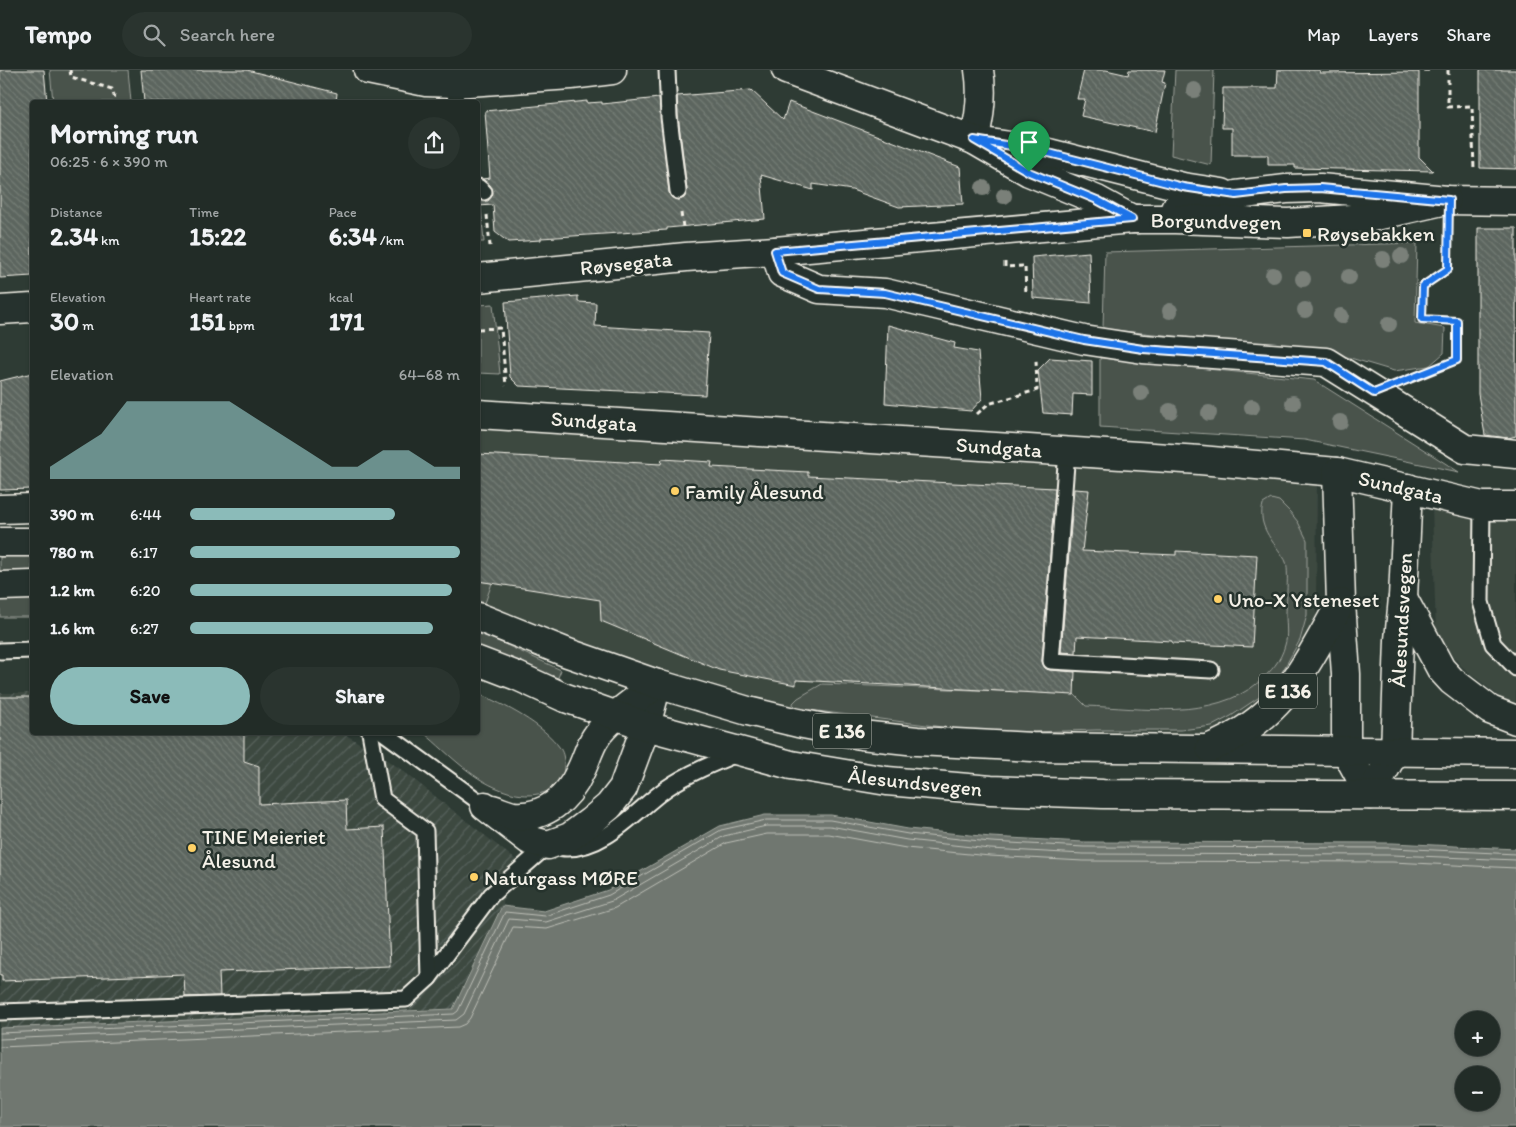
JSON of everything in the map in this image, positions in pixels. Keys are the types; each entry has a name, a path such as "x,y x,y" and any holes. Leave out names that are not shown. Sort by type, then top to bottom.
{"main road":[{"path":"368,70 426,82 455,93 612,70"},
{"name":"Borgundvegen","path":"786,70 974,140 1029,172 1097,200 1132,219 1236,195 1286,189 1320,188 1448,200 1516,201"},
{"path":"974,140 981,99 979,70"},
{"name":"Borgundvegen","path":"974,140 1037,150 1183,187 1236,195"},
{"name":"Borgundvegen","path":"775,251 1132,219 1288,223 1367,218 1448,200"},
{"path":"775,251 782,273 819,289 885,293 1084,340 1143,349 1326,362 1465,449 1516,454"},
{"name":"Røysegata","path":"480,278 775,251"},
{"path":"0,310 30,308"},
{"name":"Sundgata","path":"480,414 1067,452 1337,472 1482,506 1516,506"},
{"path":"1337,472 1341,604 1346,674 1346,751 1370,795"},
{"name":"Ålesundsvegen","path":"1370,795 1394,751 1408,488"},
{"path":"0,509 30,508"},
{"path":"0,542 30,542"},
{"path":"0,586 30,585"},
{"path":"1403,598 1441,668 1452,681 1490,710 1516,720"},
{"name":"E 136","path":"1206,750 1229,740 1255,724 1282,699 1302,671 1341,604"},
{"name":"Ålesundsvegen","path":"480,618 568,653 657,684 798,724 861,735 917,741 1032,747 1516,753"},
{"name":"Ålesundsvegen","path":"480,662 563,696 646,726 740,753 791,765 887,781 991,790 1103,794 1516,796"},
{"path":"485,806 512,816 533,815 550,808 568,794 580,774 596,736 617,716 657,684"},
{"path":"485,806 529,840 548,845 570,837 609,806 623,788 646,726 657,684"}],"lane":[{"path":"668,70 669,117 678,191"},
{"path":"1067,452 1051,661 1210,670"},
{"path":"1482,506 1481,602 1493,644 1516,668"},
{"path":"0,651 30,650"},
{"path":"371,735 382,799 425,831 429,978"},
{"path":"387,735 485,806"},
{"path":"0,1012 406,999 429,978 491,894 548,845 568,848 588,844 606,836 666,788 700,769 740,753"}],"path":[{"path":"70,70 71,77 112,89 115,100"},
{"path":"1424,70 1430,70"},
{"path":"1448,70 1448,107 1472,106 1472,130"},
{"path":"481,190 491,252"},
{"path":"1374,393 1457,360 1457,321 1422,319 1423,286 1448,269 1448,200"},
{"path":"1005,267 1025,266 1026,299"},
{"path":"480,329 501,328 506,382"},
{"path":"988,404 1037,390 1035,354"}],"shaded area":[{"path":"50,70 128,70 131,100 53,100"},
{"path":"1175,70 1214,70 1211,165 1171,155"},
{"path":"480,207 481,207 484,242 480,242"},
{"path":"1417,243 1415,323 1445,328 1444,353 1429,366 1394,371 1327,351 1103,329 1105,252"},
{"path":"493,304 500,374 480,373 480,305"},
{"path":"1100,358 1314,380 1459,472 1305,440 1100,427"},
{"path":"480,422 1317,478 1316,615 1281,687 1212,739 964,737 770,708 480,608"},
{"path":"1271,499 1279,501 1290,512 1298,522 1307,540 1307,615 1300,640 1282,672 1264,694 1212,726 1181,730 1033,732 966,730 794,708 793,703 798,698 822,684 1074,694 1086,706 1153,710 1198,707 1220,702 1240,694 1259,682 1271,670 1281,656 1286,641 1287,566 1266,530 1262,518 1263,504"},
{"path":"1432,506 1516,506 1516,705 1507,703 1461,666 1436,635"},
{"path":"30,555 30,573 0,573 0,557"},
{"path":"480,581 492,583 485,603 480,602"},
{"path":"0,597 30,597 30,617 0,617"},
{"path":"480,633 561,670 557,680 480,652"},
{"name":"TINE Meieriet Ålesund","path":"0,693 30,693 30,735 346,735 398,767 516,860 502,906 453,1009 0,1028"},
{"path":"480,695 500,703 534,723 553,739 560,748 564,759 562,776 552,789 544,793 526,795 508,792 484,782 463,767 426,735 480,735"}],"water":[{"path":"765,815 831,815 908,829 991,837 1084,842 1393,843 1516,849 1516,1127 0,1127 0,1028 453,1009 502,906 544,911 608,890 720,826"}],"building":[{"path":"0,70 44,70 47,100 30,100 30,276 0,278"},
{"path":"141,70 247,70 337,93 336,100 144,100"},
{"path":"1084,70 1106,70 1128,75 1129,70 1165,70 1162,82 1165,83 1155,132 1081,116 1085,99 1077,99"},
{"path":"1278,70 1321,70 1320,73 1419,72 1419,157 1433,171 1295,168 1295,165 1268,165 1268,155 1232,155 1232,128 1222,128 1223,88 1277,88"},
{"path":"1480,70 1516,70 1516,169 1480,168"},
{"path":"751,90 783,120 789,102 960,167 963,204 899,207 852,190 813,184 813,190 761,175 765,219 667,228 667,230 541,238 541,240 508,242 495,232 493,205 480,206 480,200 488,201 493,193 490,185 482,179 490,178 485,111 587,101 587,103 602,102 602,104 659,98 669,192 671,197 679,200 684,198 687,190 677,96"},
{"path":"1478,228 1516,228 1516,436 1508,438 1485,435 1478,394"},
{"path":"1089,252 1091,303 1033,298 1032,257"},
{"path":"578,296 578,302 596,303 595,326 709,333 705,395 519,386 510,377 505,302"},
{"path":"888,325 955,343 954,348 978,352 982,399 971,411 885,403"},
{"path":"1050,358 1092,361 1092,395 1073,394 1072,415 1043,413 1038,370"},
{"path":"30,374 30,489 0,490 0,381"},
{"path":"480,454 661,464 662,459 712,462 711,467 808,472 808,476 1055,488 1042,661 1045,668 1050,670 1075,672 1074,695 796,680 796,685 719,670 601,621 600,600 480,581"},
{"path":"1074,489 1089,490 1082,551 1176,555 1176,551 1257,555 1252,647 1077,636 1076,653 1061,652"},
{"name":"TINE Meieriet Ålesund","path":"0,697 30,697 30,735 244,735 244,761 259,766 259,804 346,800 347,829 384,827 390,966 219,972 220,996 185,997 184,974 2,981 2,975 0,975"}],"place":[{"name":"Røysebakken","path":"1307,233"},
{"name":"Family Ålesund","path":"675,491"},
{"name":"Uno-X Ysteneset","path":"1218,599"},
{"name":"TINE Meieriet Ålesund","path":"192,848"},
{"name":"Naturgass MØRE","path":"474,877"}],"route":[{"path":"974,140 1037,150 1183,187 1236,195 1286,189 1320,188 1449,200 1448,269 1423,286 1422,319 1457,321 1457,360 1374,393 1326,362 1143,349 1084,340 885,293 819,289 782,273 775,251 1076,226 1132,219 1097,200 1029,172 974,140"}]}
